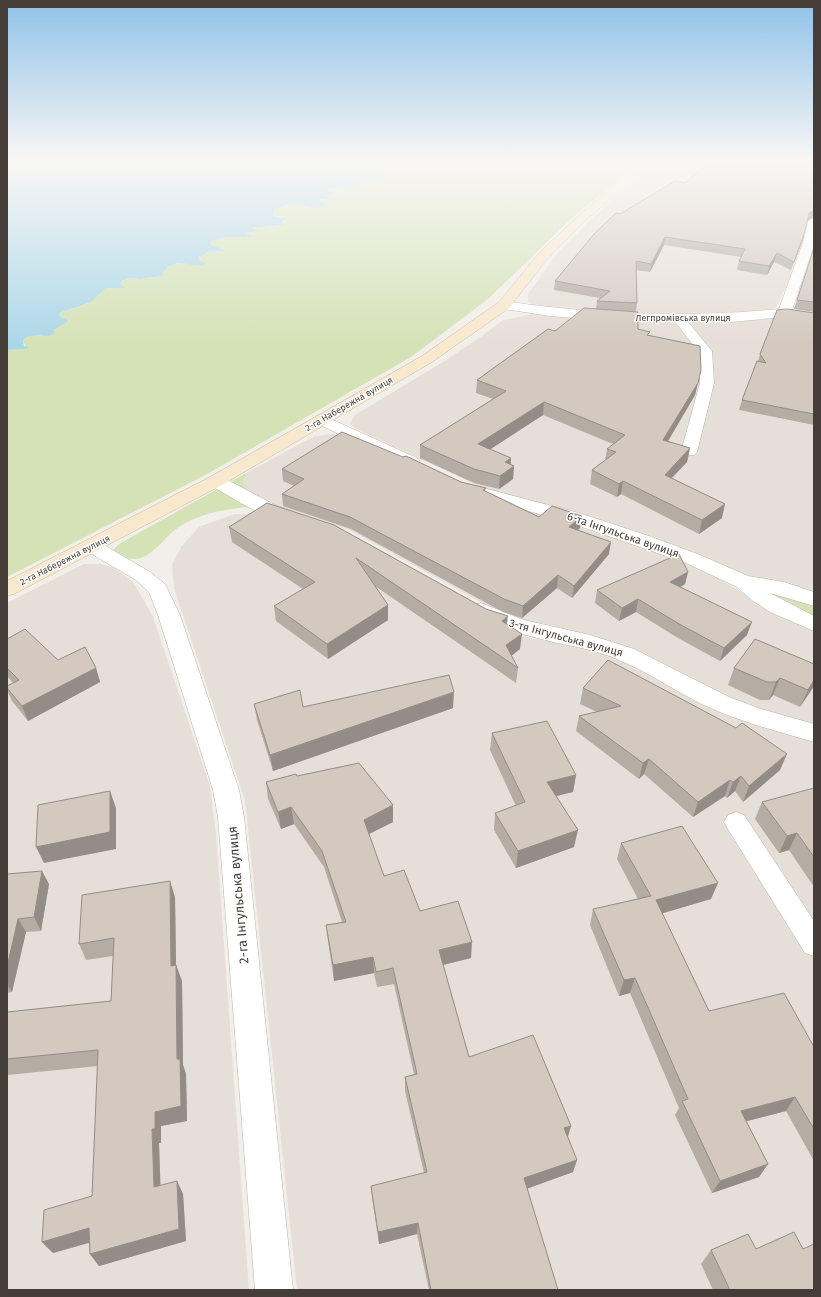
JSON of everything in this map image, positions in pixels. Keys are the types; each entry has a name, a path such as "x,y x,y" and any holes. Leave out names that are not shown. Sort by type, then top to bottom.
{"main road":[{"name":"2-га Набережна вулиця","path":"7,589 216,481 428,359 504,305 544,255 577,223"}],"street":[{"path":"784,313 810,240 813,223"},
{"name":"Легпромівська вулиця","path":"504,305 608,318 731,318 784,313 814,317"},
{"path":"322,420 426,469"},
{"path":"216,481 268,509 306,522"},
{"name":"6-та Інгульська вулиця","path":"453,482 467,488 572,517 642,540 693,559 743,582 784,589 814,600"},
{"name":"2-га Інгульська вулиця","path":"92,546 143,576 158,590 169,615 226,790 232,825 274,1290"},
{"path":"743,582 755,594 775,606 814,624"},
{"name":"3-тя Інгульська вулиця","path":"466,603 494,618 532,631 586,642 626,654 722,703 814,733"}],"lane":[{"path":"679,319 705,351 706,359 707,383 689,452"},
{"path":"736,822 814,944"}],"shaded area":[{"path":"588,223 809,223 806,239 790,280 776,307 769,311 749,314 625,315 534,306 528,301 528,294 556,255"},
{"path":"533,314 667,323 739,321 779,318 814,321 814,596 756,579 686,550 483,488 356,429 350,424 355,415 443,362 503,320"},
{"path":"333,434 348,437 452,489 572,523 700,567 763,605 814,629 814,727 731,699 499,612 349,530 274,505 248,491 243,482 246,473 315,436"},
{"path":"234,514 267,515 490,624 530,638 583,647 622,660 814,739 814,1290 297,1290 245,800 174,588 172,565 181,547 199,527"},
{"path":"84,564 100,564 113,567 134,583 153,617 210,786 216,834 249,1290 7,1290 7,603"}],"green space":[{"path":"283,223 567,223 488,299 411,357 207,474 7,577 7,350 27,349 23,341 26,338 40,336 69,321 60,316 59,313 91,302 106,288 124,288 120,284 128,278 140,279 161,276 163,274 161,273 166,268 176,264 204,264 199,256 208,252 225,251 210,244 211,241 226,237 252,237 245,233 258,231 252,228 280,226"},
{"path":"246,473 243,482 248,491 274,505 223,510 198,517 176,529 156,549 138,559 131,559 115,553 114,549 119,544"},
{"path":"768,590 814,604 814,620 768,595"}],"water":[{"path":"7,223 283,223 283,225 252,228 258,231 246,233 252,237 226,237 211,241 210,244 226,251 208,252 199,257 201,261 206,263 201,265 174,264 168,267 161,276 140,279 128,278 120,284 125,288 106,288 91,302 59,313 60,316 69,321 53,330 54,334 46,336 29,336 23,341 24,346 29,347 27,349 7,350"}],"building":[{"path":"606,223 807,223 794,262 777,253 769,266 739,261 745,249 665,237 651,264 636,261 637,303 597,301 610,291 555,281 595,233"},
{"path":"814,248 814,302 797,300"},
{"path":"584,308 638,312 638,329 650,332 647,335 700,346 701,370 698,383 663,440 690,448 665,475 725,504 702,520 623,481 619,484 592,470 616,452 607,449 625,435 544,402 478,444 511,458 505,462 514,466 500,476 474,469 420,445 506,391 477,380 548,329 555,331"},
{"path":"787,309 814,313 814,414 742,400 757,361 766,363 760,354 777,310"},
{"path":"342,432 403,457 406,456 461,482 486,488 483,490 539,517 552,506 582,516 569,527 611,542 574,586 558,575 523,606 504,599 350,517 282,494 304,479 282,469"},
{"path":"267,503 334,525 486,609 508,616 502,621 522,634 506,645 518,668 356,558 388,605 327,644 274,606 315,582 229,527"},
{"path":"679,554 688,572 670,582 752,622 724,648 681,625 638,599 622,608 597,590"},
{"path":"25,629 58,660 85,647 96,668 22,706 7,688 7,686 19,680 7,668 7,639"},
{"path":"755,639 814,664 814,680 808,690 780,678 776,682 767,682 734,668"},
{"path":"608,660 736,728 742,723 787,754 749,786 741,776 733,782 730,780 698,802 649,759 643,763 579,716 621,706 583,688"},
{"path":"449,675 454,692 270,755 254,704 300,690 303,707"},
{"path":"547,721 576,775 547,782 578,830 518,851 495,813 525,802 492,733"},
{"path":"359,763 393,805 364,820 384,876 404,870 420,911 458,901 472,942 439,950 469,1057 533,1035 571,1126 564,1128 577,1160 524,1178 558,1290 431,1290 418,1223 378,1232 371,1186 427,1172 405,1077 417,1074 393,968 376,972 373,957 333,965 326,925 346,922 322,851 291,807 278,812 266,782 296,774 297,776"},
{"path":"814,788 814,857 797,833 787,836 762,802"},
{"path":"110,791 110,832 36,847 38,805"},
{"path":"682,826 718,883 656,900 709,1011 784,993 814,1047 814,1129 795,1097 741,1111 768,1164 720,1181 682,1101 688,1099 635,978 624,980 593,909 651,896 621,843"},
{"path":"42,871 34,917 18,919 7,967 7,874"},
{"path":"170,881 171,966 176,965 177,1059 180,1059 181,1106 155,1112 155,1129 152,1129 154,1187 177,1181 179,1229 90,1254 89,1228 42,1242 44,1210 92,1196 98,1050 7,1059 7,1012 111,1001 114,938 79,944 82,895"},
{"path":"794,1232 803,1249 814,1244 814,1290 730,1290 711,1250 748,1234 756,1249"}]}
